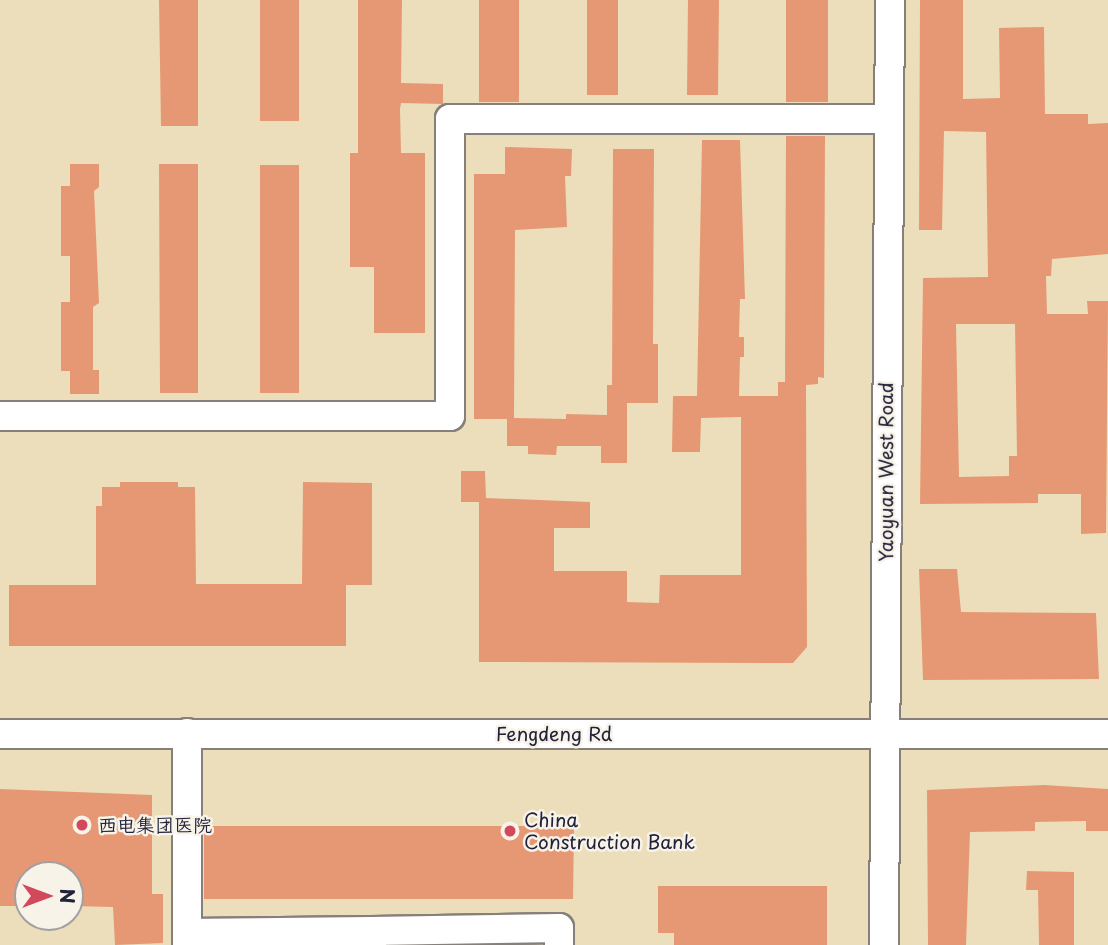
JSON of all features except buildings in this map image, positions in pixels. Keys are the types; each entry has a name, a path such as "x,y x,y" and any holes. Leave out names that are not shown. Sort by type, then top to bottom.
{"street":[{"name":"Yaoyuan West Road","path":"884,945 890,0"},
{"path":"0,415 450,416 450,119 888,119"},
{"path":"187,733 187,939 372,938 559,928 559,945"},
{"name":"Fengdeng Rd","path":"0,734 1108,734"}],"place":[{"name":"西电集团医院","path":"82,825"},
{"name":"China Construction Bank","path":"510,831"}]}
